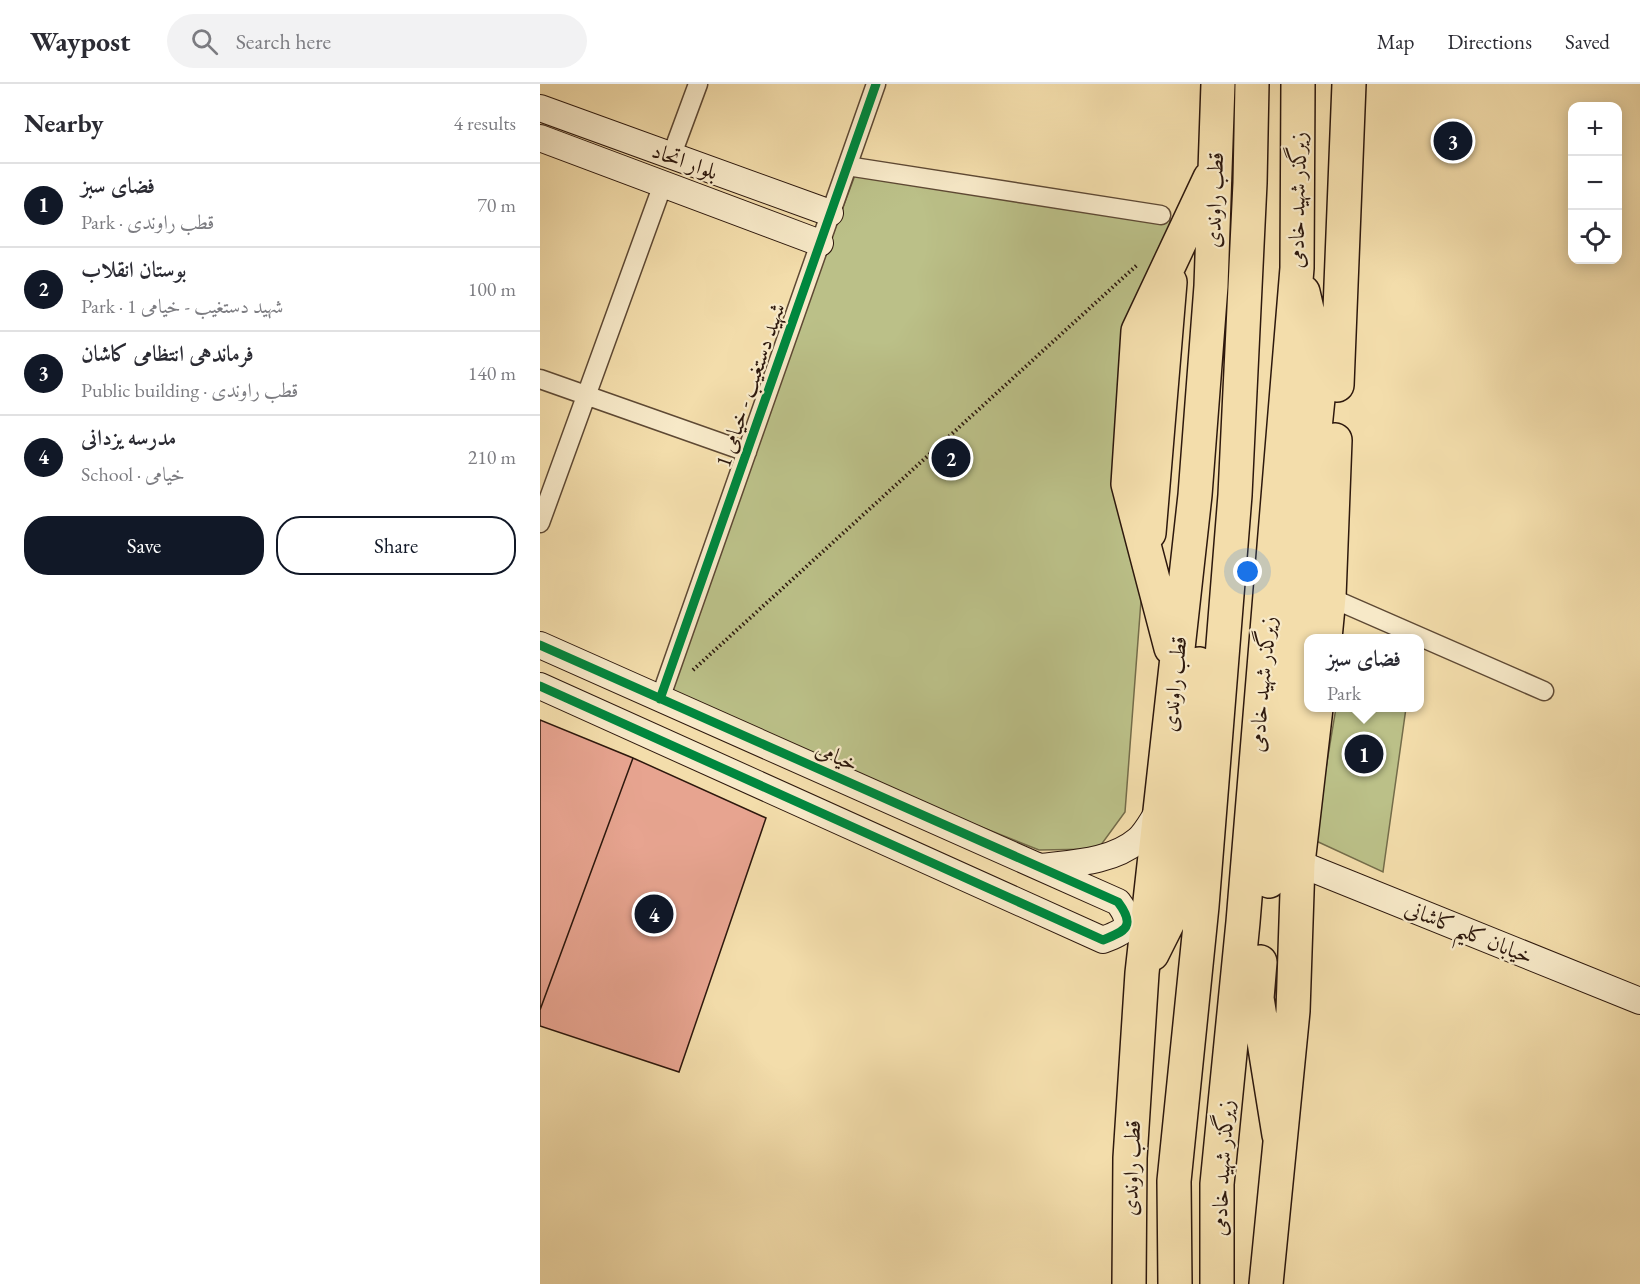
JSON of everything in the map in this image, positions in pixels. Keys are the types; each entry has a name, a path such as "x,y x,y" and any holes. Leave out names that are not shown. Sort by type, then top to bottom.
{"highway":[{"name":"قطب راوندی","path":"1129,1284 1130,1158 1142,974 1195,495 1208,332 1218,84"},
{"name":"زیرگذر شهید خادمی","path":"1175,1284 1174,1181 1205,871 1235,495 1250,183 1252,84"},
{"name":"زیرگذر شهید خادمی","path":"1217,1284 1217,1184 1243,922 1297,268 1298,84"},
{"path":"1325,634 1329,597 1349,84"},
{"path":"1176,666 1147,558 1156,261 1216,166"},
{"path":"1279,1135 1257,998 1321,369 1297,268"},
{"path":"1142,974 1175,908 1223,396 1244,306"},
{"path":"1266,1284 1293,1011 1298,863 1316,712"},
{"path":"1245,1284 1268,1248"}],"street":[{"path":"671,157 698,84"},
{"name":"شهید دستغیب - خیامی 1","path":"660,699 876,84"},
{"name":"بلوار اتحاد","path":"540,108 830,213"},
{"name":"بلوار اتحاد","path":"540,138 820,243"},
{"path":"847,166 1161,215"},
{"path":"540,523 663,184"},
{"path":"540,379 747,452"},
{"path":"1329,597 1414,634"},
{"path":"1424,639 1544,691"},
{"name":"خیامی","path":"540,645 1118,902 1126,913 1127,923 1122,932 1103,940 540,686"},
{"path":"1039,867 1118,854 1140,839 1160,809"},
{"name":"خیابان کلیم کاشانی","path":"1298,863 1640,1001"}],"path":[{"path":"660,699 1156,261"}],"green space":[{"path":"861,159 1170,218 1125,812 1098,849 1039,850 660,699"},
{"path":"1335,712 1405,712 1383,872 1314,840"}],"building":[{"path":"540,720 633,758 540,1010"},
{"path":"633,758 766,818 679,1072 540,1026 540,1010"}],"cycle path":[{"path":"660,699 876,84"},
{"path":"540,645 1118,902 1126,917 1126,927 1118,934 1103,940 540,686"}],"place":[{"name":"فرماندهی انتظامی کاشان","path":"1453,141"},
{"name":"بوستان انقلاب","path":"951,458"},
{"name":"فضای سبز","path":"1364,754"},
{"name":"مدرسه یزدانی","path":"654,914"}]}
